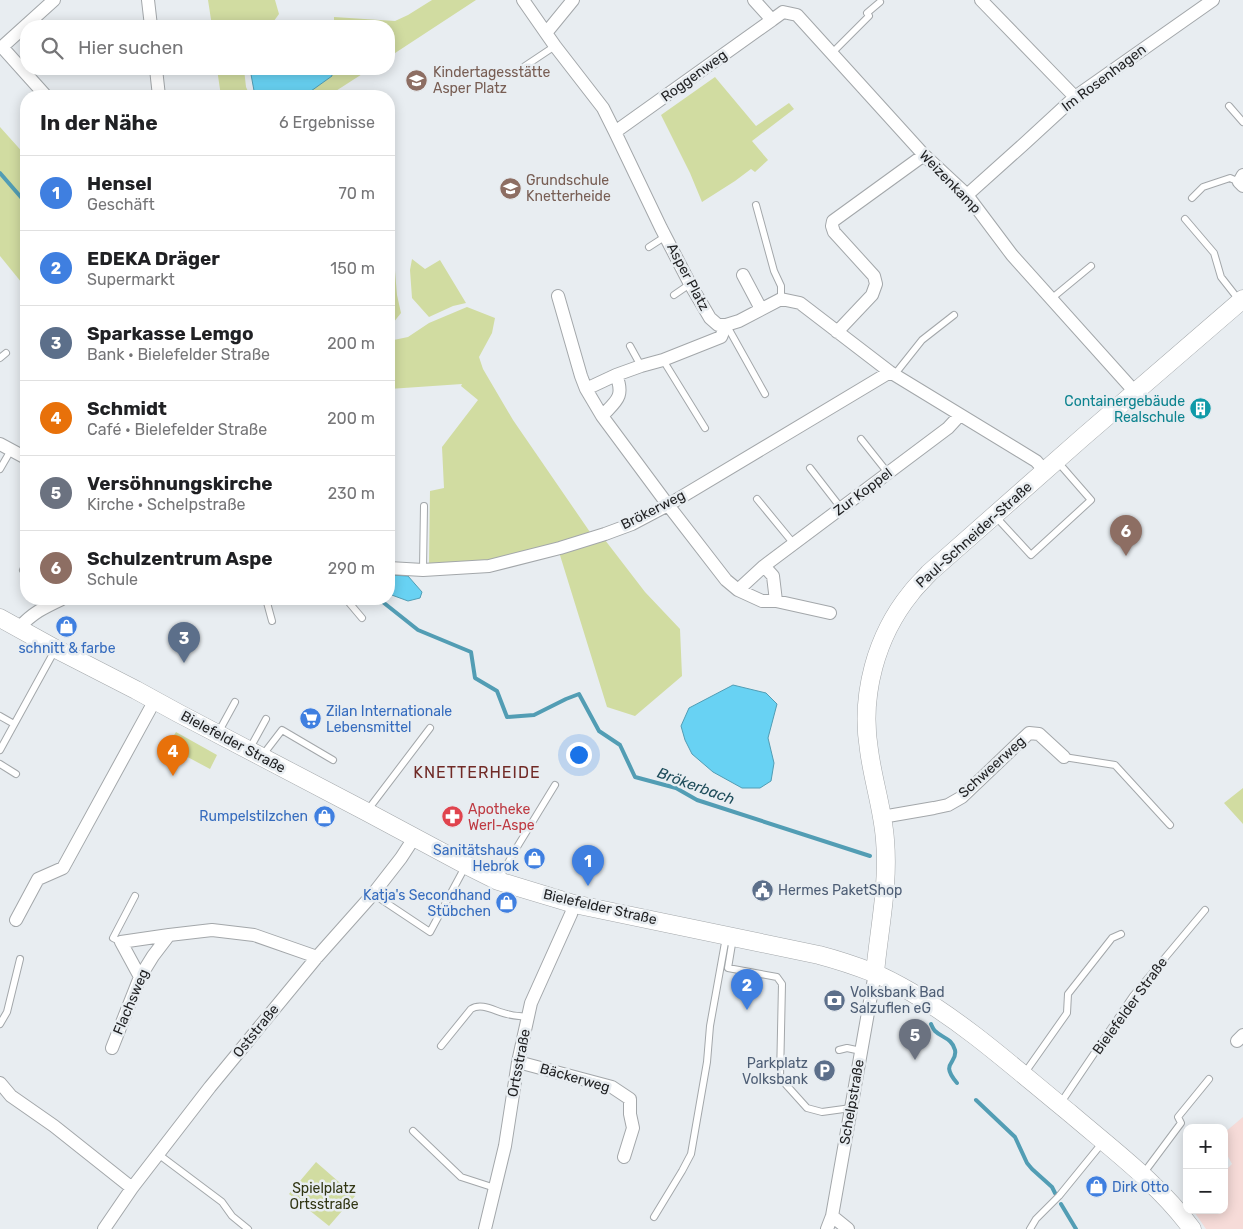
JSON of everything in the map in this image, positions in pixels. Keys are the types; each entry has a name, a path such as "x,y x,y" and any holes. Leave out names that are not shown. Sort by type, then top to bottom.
{"main road":[{"name":"Paul-Schneider-Straße","path":"875,973 885,892 886,864 882,817 868,750 866,723 872,672 888,629 911,592 929,574 1051,466 1080,436 1135,392 1242,300"},
{"name":"Bielefelder Straße","path":"0,618 466,866 498,881 574,904 819,955 875,973 927,1002 960,1024 1060,1105 1142,1175 1166,1198 1192,1229"}],"street":[{"path":"35,20 54,0"},
{"path":"148,0 150,20"},
{"name":"Asper Platz","path":"523,0 555,46 603,108 690,284 710,318 718,325 726,325"},
{"path":"546,33 574,0"},
{"path":"754,0 772,20"},
{"path":"981,0 1075,97"},
{"name":"Im Rosenhagen","path":"967,196 1075,97 1213,0"},
{"name":"Weizenkamp","path":"772,20 783,12 798,15 924,155 967,196 1012,255 1135,392"},
{"name":"Roggenweg","path":"615,132 772,20"},
{"path":"20,34 1,46 20,64"},
{"path":"31,75 42,90"},
{"path":"157,75 158,90"},
{"path":"837,332 872,295 876,284 874,276 834,232 833,221 924,155"},
{"path":"744,275 761,310"},
{"path":"558,296 586,389 602,416 726,580 738,590 762,601 776,600 830,613"},
{"path":"586,389 616,375 663,360 721,337 726,325 739,321 782,299 800,303 892,373 1036,461 1051,466"},
{"name":"Brökerweg","path":"395,568 422,570 489,566 560,548 632,524 668,505 892,373"},
{"path":"602,416 619,397 620,386 616,375"},
{"name":"Zur Koppel","path":"738,590 764,566 948,428 960,415"},
{"path":"5,447 20,455"},
{"path":"764,566 773,576 776,600"},
{"path":"19,628 35,613 50,605"},
{"path":"16,920 38,879 63,868 154,700"},
{"name":"Schweerweg","path":"882,817 948,805 962,797 1029,733 1039,734 1064,757"},
{"name":"Oststraße","path":"104,1229 132,1188 210,1087 316,957 373,894 414,838"},
{"name":"Ortsstraße","path":"485,1229 505,1146 518,1062 531,1003 574,904"},
{"path":"140,977 121,942 212,930 254,935 316,957"},
{"name":"Flachsweg","path":"112,1048 140,977 169,935"},
{"name":"Schelpstraße","path":"827,1229 832,1216 875,973"},
{"name":"Bäckerweg","path":"518,1062 612,1087 630,1099 630,1114 633,1128 624,1157"},
{"path":"0,1082 5,1099 54,1126 132,1188"},
{"path":"832,1216 848,1229"}],"lane":[{"path":"832,53 869,16 867,14 880,2"},
{"path":"522,68 555,46"},
{"path":"1229,106 1243,122"},
{"path":"1192,198 1203,187 1230,178 1242,181"},
{"path":"756,205 774,271 781,286 782,299"},
{"path":"1185,219 1214,253 1221,278 1242,300"},
{"path":"649,247 666,236"},
{"path":"1051,299 1091,266"},
{"path":"674,295 690,284"},
{"path":"892,373 922,340 954,315"},
{"path":"726,325 765,394"},
{"path":"630,346 641,366"},
{"path":"0,358 6,353"},
{"path":"663,360 705,428"},
{"path":"861,439 888,473"},
{"path":"0,469 5,447"},
{"path":"995,516 1031,555 1091,500 1051,466"},
{"path":"810,468 841,508"},
{"path":"757,499 794,544"},
{"path":"422,570 424,506"},
{"path":"268,605 272,621"},
{"path":"351,605 362,618"},
{"path":"0,750 56,649"},
{"path":"217,734 235,702"},
{"path":"0,716 14,724"},
{"path":"255,754 266,719"},
{"path":"367,812 430,728"},
{"path":"255,754 282,730 333,760"},
{"path":"1064,757 1115,765 1170,824"},
{"path":"0,764 16,774"},
{"path":"498,881 555,785"},
{"path":"373,894 430,932 466,866"},
{"path":"121,942 113,938 135,896"},
{"name":"Bielefelder Straße","path":"1060,1105 1133,996 1205,910"},
{"path":"1023,1075 1067,1013 1068,994 1112,938 1121,934"},
{"path":"729,936 728,968 777,977 782,984 780,1078 807,1108 822,1112 851,1108"},
{"path":"654,1217 691,1154 707,1062 710,1026 729,936"},
{"path":"0,1024 7,1012 20,959"},
{"path":"441,1046 475,1007 484,1007 507,1014 528,1017"},
{"path":"839,1050 846,1048 861,1051"},
{"path":"1142,1175 1181,1123 1178,1117 1209,1079"},
{"path":"413,1131 461,1178 495,1188"},
{"path":"1030,1229 1036,1219 1059,1196 1104,1142"},
{"path":"158,1154 222,1202 232,1216 248,1229"}],"shaded area":[{"path":"1243,1117 1243,1229 1206,1229 1196,1214 1228,1214 1228,1168 1232,1164 1228,1156 1228,1130"}],"green space":[{"path":"208,0 275,0 279,14 275,20 211,20"},
{"path":"432,0 476,0 395,53 395,21"},
{"path":"334,17 380,20 334,20"},
{"path":"218,75 245,75 247,90 220,90"},
{"path":"332,75 361,75 337,90 308,90"},
{"path":"715,77 756,126 789,103 794,109 752,141 768,160 755,172 751,169 702,202 690,173 661,115"},
{"path":"0,127 20,149 20,281 0,256"},
{"path":"412,259 425,269 440,260 466,303 453,306 429,317 412,298 410,270"},
{"path":"395,271 397,295 401,313 395,320"},
{"path":"467,307 495,318 492,333 479,357 483,369 513,420 592,535 489,562 429,563 430,491 444,488 442,447 478,400 461,386 462,384 395,389 395,340 408,337 429,323"},
{"path":"605,540 645,592 680,629 682,676 635,716 607,707 559,552"},
{"path":"176,732 217,755 210,769 167,746"},
{"path":"1243,788 1243,824 1224,803"},
{"name":"Spielplatz Ortsstraße","path":"316,1162 355,1196 329,1226 289,1194"}],"water":[{"path":"251,75 332,75 312,90 254,90"},
{"path":"395,575 408,576 422,592 420,598 408,601 395,596"},
{"path":"733,685 766,693 777,704 768,738 774,763 771,781 760,788 742,788 713,772 692,754 681,726 689,708"}],"waterway":[{"name":"Brökerbach","path":"0,173 20,196"},
{"name":"Brökerbach","path":"387,605 418,630 471,652 475,678 497,691 507,717 534,715 579,694 599,731 620,745 635,777 676,788 697,800 870,856"},
{"name":"Brökerbach","path":"931,1024 935,1031 954,1046 955,1055 949,1067 957,1083"},
{"name":"Brökerbach","path":"976,1100 1015,1137 1027,1163 1052,1187 1055,1193"},
{"name":"Brökerbach","path":"1061,1204 1076,1229"}],"place":[{"name":"Kindertagesstätte Asper Platz","path":"417,80"},
{"name":"Grundschule Knetterheide","path":"510,188"},
{"name":"Containergebäude Realschule","path":"1201,409"},
{"name":"Schulzentrum Aspe","path":"1126,556"},
{"name":"schnitt & farbe","path":"67,626"},
{"name":"Sparkasse Lemgo","path":"184,663"},
{"name":"Zilan Internationale Lebensmittel","path":"310,719"},
{"name":"Schmidt","path":"173,776"},
{"name":"Rumpelstilzchen","path":"324,816"},
{"name":"Apotheke Werl-Aspe","path":"452,817"},
{"name":"Sanitätshaus Hebrok","path":"535,858"},
{"name":"Hensel","path":"588,886"},
{"name":"Hermes PaketShop","path":"762,890"},
{"name":"Katja's Secondhand Stübchen","path":"507,903"},
{"name":"Volksbank Bad Salzuflen eG","path":"834,1000"},
{"name":"EDEKA Dräger","path":"747,1010"},
{"name":"Versöhnungskirche","path":"915,1060"},
{"name":"Parkplatz Volksbank","path":"824,1071"},
{"name":"Dirk Otto","path":"1096,1187"}],"district":[{"name":"KNETTERHEIDE","path":"477,772"}]}
